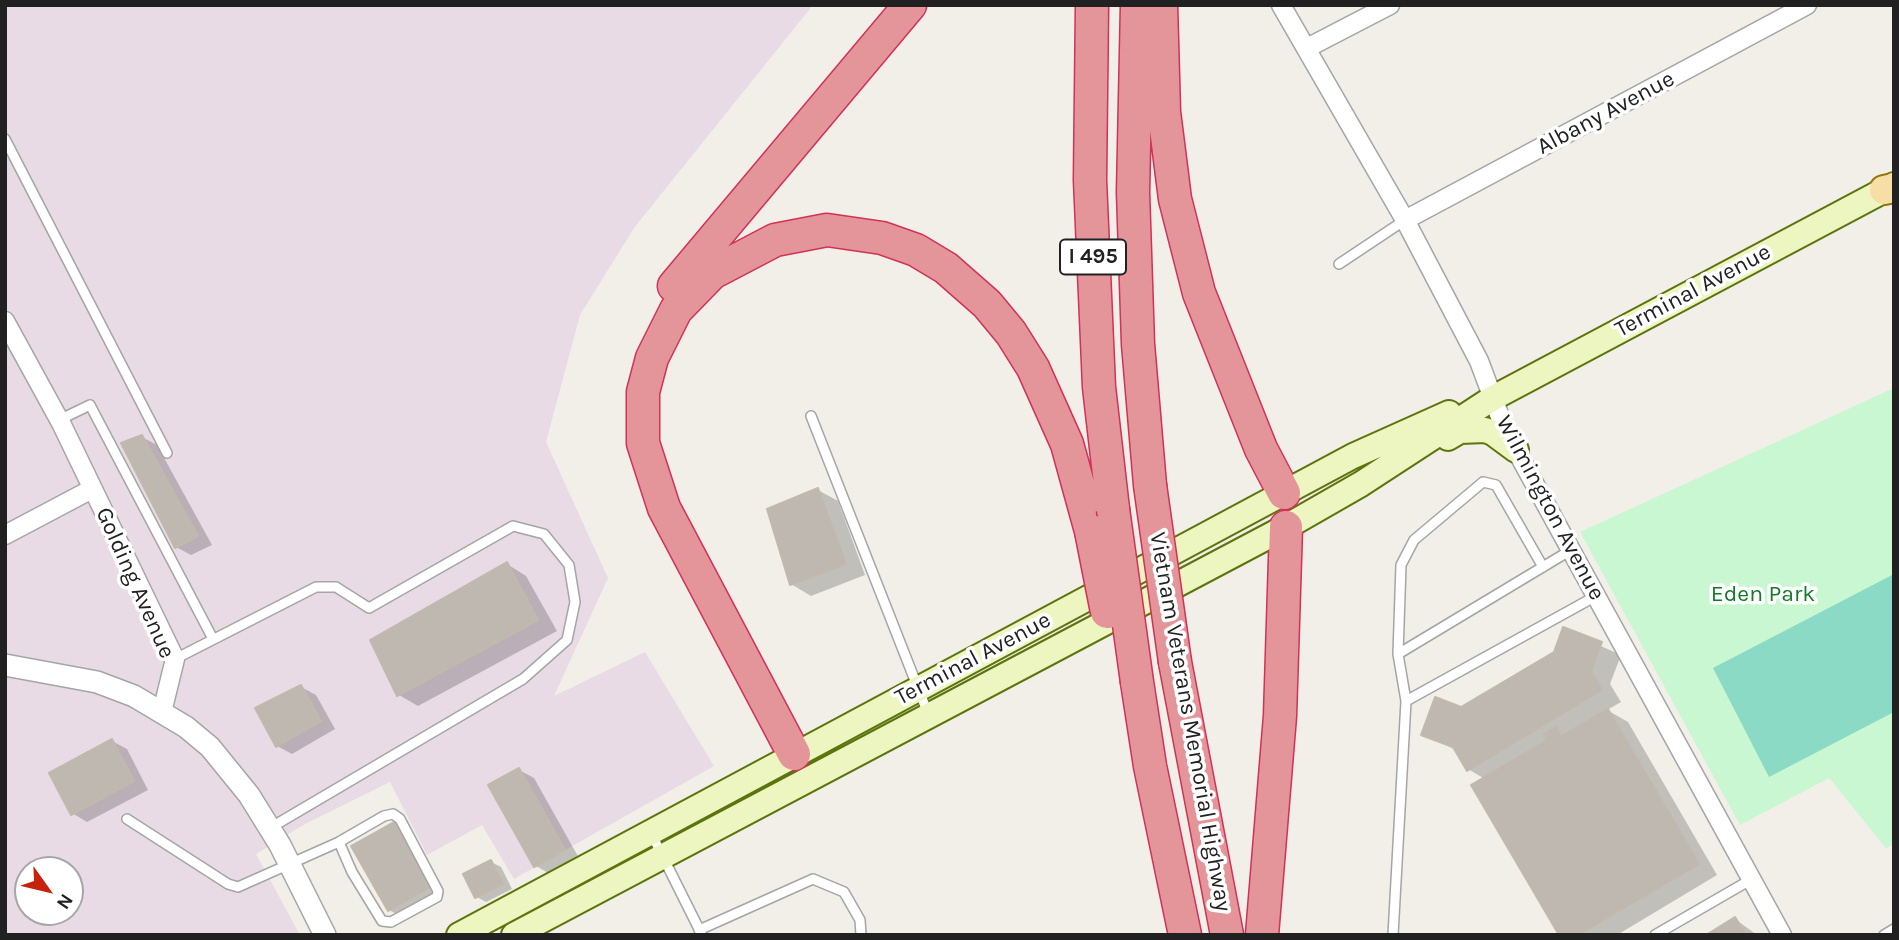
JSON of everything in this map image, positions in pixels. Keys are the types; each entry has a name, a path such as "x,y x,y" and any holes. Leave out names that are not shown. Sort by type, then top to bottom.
{"highway":[{"path":"787,758 641,495 627,440 627,394 638,347 670,291 909,5"},
{"name":"Vietnam Veterans Memorial Highway","path":"1093,5 1089,88 1099,387 1130,688 1150,766 1185,935"},
{"name":"Vietnam Veterans Memorial Highway","path":"1137,5 1133,192 1138,344 1150,485 1175,662 1227,935"},
{"path":"1161,5 1164,112 1177,210 1199,293 1261,449 1284,494"},
{"path":"787,758 664,508 643,443 642,400 652,358 676,310 712,273 775,240 827,230 864,233 899,244 946,268 987,304 1012,333 1033,368 1068,444 1130,688"},
{"path":"1262,935 1280,716 1286,527"}],"main road":[{"name":"Terminal Avenue","path":"514,935 1286,527 1362,484 1493,398 1891,188"},
{"name":"Terminal Avenue","path":"459,935 1376,445 1457,409 1493,398"},
{"path":"1362,484 1390,473 1460,431 1474,429 1493,433 1516,450"},
{"path":"1284,494 1286,527"},
{"path":"787,758 799,786"}],"street":[{"name":"Wilmington Avenue","path":"1281,5 1405,220 1479,361 1516,450 1782,935"},
{"path":"1307,48 1390,5"},
{"name":"Albany Avenue","path":"1405,220 1807,5"},
{"name":"Golding Avenue","path":"5,321 59,420 175,659 162,712"},
{"path":"5,535 92,489"},
{"path":"5,665 97,682 134,696 162,712 210,747 242,784 270,828 325,935"}],"lane":[{"path":"5,139 167,453"},
{"path":"1339,264 1405,220"},
{"path":"59,420 90,405 213,639"},
{"path":"811,416 930,717"},
{"path":"1393,935 1406,701 1398,654 1401,565 1414,540 1483,482 1496,485 1543,567"},
{"path":"175,659 316,587 336,587 369,608 513,526 544,534 569,565 575,602 567,640 523,679 270,828"},
{"path":"1398,654 1571,550"},
{"path":"1406,701 1596,596"},
{"path":"127,819 228,884 239,887 339,842 384,816 393,814 400,819 438,891 437,897 391,922 383,921 352,872 339,842"},
{"path":"651,831 700,932 813,879 844,892 860,920 862,935"},
{"path":"1655,935 1752,879"},
{"path":"1884,935 1894,929"}],"shaded area":[{"path":"5,5 813,5 634,228 580,315 546,442 608,578 554,696 645,652 714,766 514,879 482,825 427,855 390,782 305,824 256,854 300,935 5,935"}],"green space":[{"name":"Eden Park","path":"1894,388 1894,844 1886,848 1829,778 1740,825 1580,532"},
{"path":"1894,574 1894,712 1769,777 1713,668"}],"building":[{"path":"142,435 198,536 175,548 121,443"},
{"path":"818,488 846,564 790,585 767,509"},
{"path":"507,562 538,620 397,696 370,640"},
{"path":"1563,627 1602,642 1591,671 1602,690 1467,771 1453,747 1421,735 1435,697 1461,707 1554,652"},
{"path":"301,685 321,721 276,747 255,708"},
{"path":"1608,709 1699,864 1578,935 1559,935 1471,785 1547,740 1544,734 1556,727 1561,736"},
{"path":"112,739 134,781 71,815 49,773"},
{"path":"519,768 565,850 534,867 488,785"},
{"path":"394,822 430,887 388,911 351,846"},
{"path":"491,860 503,884 475,898 463,874"},
{"path":"1735,917 1746,935 1706,935"}]}
